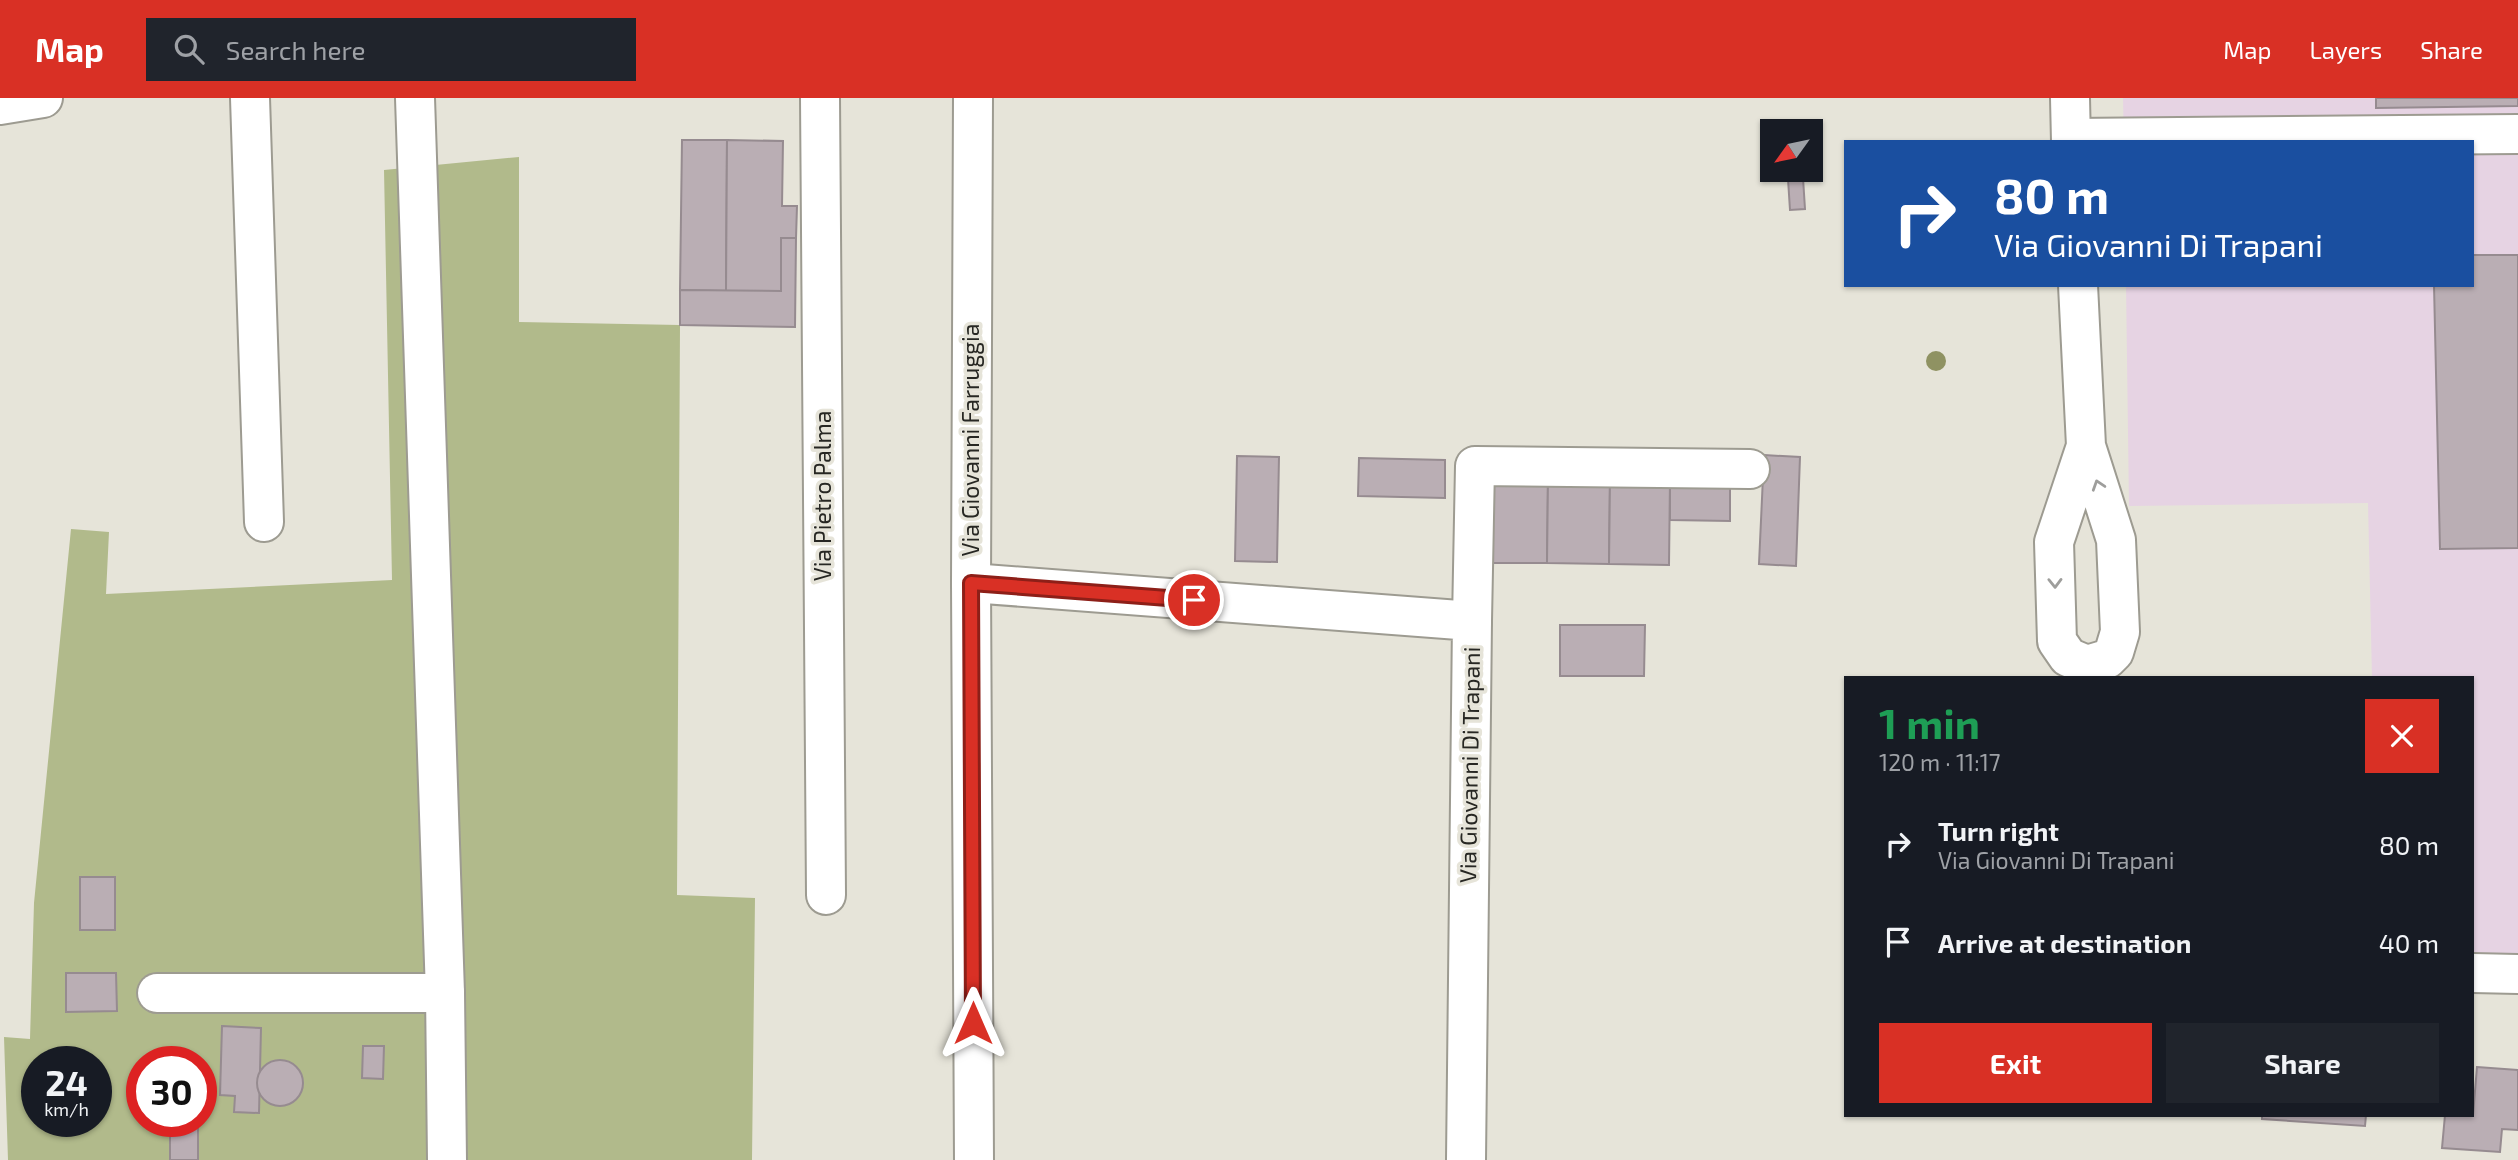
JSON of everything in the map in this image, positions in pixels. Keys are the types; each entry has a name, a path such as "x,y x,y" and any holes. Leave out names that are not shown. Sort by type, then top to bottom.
{"street":[{"path":"0,105 43,98"},
{"path":"250,98 264,522"},
{"path":"415,98 445,993 447,1160"},
{"name":"Via Pietro Palma","path":"820,98 826,895"},
{"name":"Via Giovanni Farruggia","path":"973,98 971,583 974,1160"},
{"path":"2070,98 2071,140 2518,134"},
{"path":"2078,287 2086,446 2116,540 2119,642 2114,652 2106,659 2087,665 2076,663 2068,657 2057,641 2054,541 2086,446"},
{"path":"1472,621 1475,466 1750,469"},
{"path":"2054,541 2116,540"},
{"name":"Via Giovanni Di Trapani","path":"971,583 1472,621 1466,1160"},
{"path":"2474,973 2518,974"},
{"path":"157,993 445,993"}],"shaded area":[{"path":"2123,98 2518,98 2518,961 2474,961 2474,676 2372,676 2368,503 2129,506 2126,287 2474,287 2474,140 2124,140"}],"green space":[{"path":"519,157 519,322 680,325 677,895 755,898 752,1160 8,1160 4,1037 30,1039 34,903 71,529 109,532 106,594 392,580 384,170"}],"building":[{"path":"2376,98 2518,98 2518,106 2376,108"},
{"path":"682,140 727,140 726,291 680,290"},
{"path":"727,140 783,141 782,206 797,206 796,238 781,238 781,291 726,291"},
{"path":"1788,182 1803,182 1805,209 1790,210"},
{"path":"781,238 796,238 795,327 680,325 680,290 781,291"},
{"path":"2474,255 2518,255 2518,548 2440,549 2434,287 2474,287"},
{"path":"1764,455 1800,457 1796,566 1759,564"},
{"path":"1237,456 1279,457 1277,562 1235,561"},
{"path":"1359,458 1445,460 1445,498 1358,496"},
{"path":"1491,478 1548,478 1547,563 1490,563"},
{"path":"1548,478 1610,479 1609,564 1547,563"},
{"path":"1610,479 1670,480 1669,565 1609,564"},
{"path":"1670,480 1730,481 1730,521 1670,520"},
{"path":"1560,625 1645,625 1644,676 1560,676"},
{"path":"80,877 115,877 115,930 80,930"},
{"path":"66,973 116,973 117,1011 66,1012"},
{"path":"222,1026 261,1028 259,1113 234,1112 235,1096 220,1095"},
{"path":"363,1046 384,1046 383,1079 362,1078"},
{"path":"280,1060 296,1067 303,1083 296,1099 280,1106 264,1099 257,1083 264,1067"},
{"path":"2477,1067 2518,1070 2518,1130 2502,1129 2500,1152 2442,1148 2445,1117 2474,1117"},
{"path":"2262,1117 2366,1117 2365,1126"},
{"path":"170,1137 198,1137 198,1160 170,1160"}],"route":[{"path":"973,1023 971,583 1194,600"}]}
